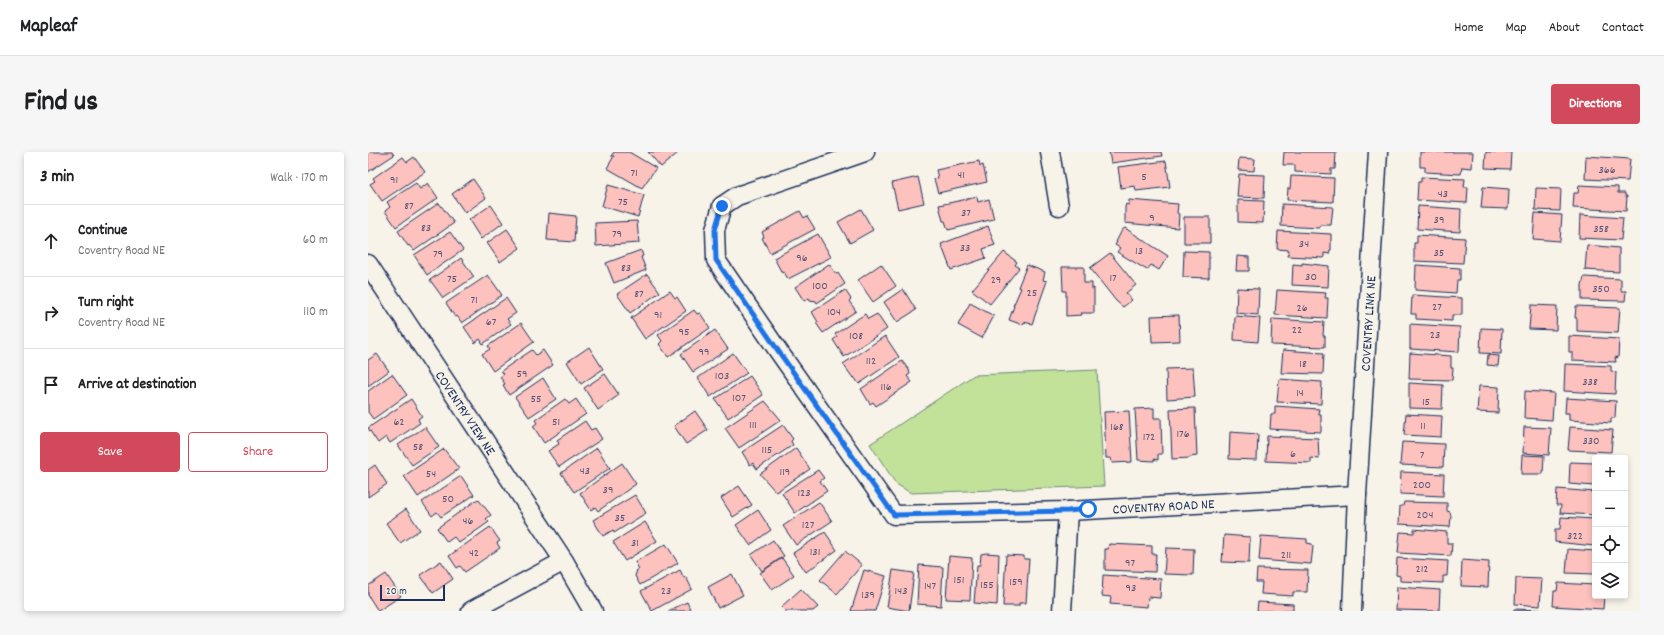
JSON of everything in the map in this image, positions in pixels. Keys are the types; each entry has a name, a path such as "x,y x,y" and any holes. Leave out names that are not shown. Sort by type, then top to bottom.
{"street":[{"name":"COVENTRY ROAD NE","path":"865,152 738,196 722,206 715,230 716,260 894,515 1068,511 1357,495"},
{"path":"1050,152 1059,206"},
{"name":"COVENTRY LINK NE","path":"1357,495 1378,152"},
{"name":"COVENTRY VIEW NE","path":"368,264 564,561 594,611"},
{"path":"1352,611 1357,495"},
{"path":"1062,611 1068,511"},
{"path":"471,611 564,561"}],"green space":[{"path":"1097,370 1104,486 911,493 896,484 870,444 974,375"}],"building":[{"path":"368,152 392,152 394,155 368,172"},
{"path":"614,152 629,152 656,168 642,188 607,168 614,156 611,156"},
{"path":"648,152 679,152 661,167"},
{"path":"1109,152 1161,152 1162,156 1111,163"},
{"path":"1284,152 1336,152 1335,169 1331,169 1331,174 1295,172 1295,165 1283,165"},
{"path":"1420,152 1473,152 1472,168 1462,167 1461,174 1425,172 1425,167 1420,167"},
{"path":"1486,152 1511,152 1510,169 1485,168"},
{"path":"1586,156 1630,159 1628,181 1585,179"},
{"path":"403,157 407,162 414,157 425,172 382,201 370,184 375,181 373,178"},
{"path":"1239,158 1255,159 1254,171 1238,170"},
{"path":"979,161 980,166 983,165 987,182 938,193 934,179 938,178 936,170"},
{"path":"1166,161 1170,187 1136,191 1135,186 1121,188 1118,167"},
{"path":"1239,174 1265,175 1264,198 1237,197"},
{"path":"1291,176 1334,178 1333,202 1287,200"},
{"path":"918,177 924,203 898,209 892,183"},
{"path":"1421,177 1465,179 1464,187 1468,187 1467,203 1417,200 1418,182 1421,182"},
{"path":"473,179 486,198 465,213 452,194"},
{"path":"416,183 420,189 428,183 438,198 396,227 385,211 390,207 387,202"},
{"path":"608,185 644,195 638,217 602,206"},
{"path":"1579,185 1618,187 1618,193 1625,193 1625,196 1627,196 1626,211 1573,208 1574,193 1578,193"},
{"path":"1483,187 1509,189 1508,209 1481,208"},
{"path":"1536,188 1561,189 1560,211 1535,210"},
{"path":"977,197 978,202 989,199 994,219 948,230 945,221 943,221 939,205"},
{"path":"1129,200 1178,204 1178,228 1125,223 1125,207 1126,204 1129,205"},
{"path":"1238,200 1264,201 1263,223 1238,222"},
{"path":"439,203 454,223 414,251 409,245 408,246 398,231"},
{"path":"1282,204 1333,207 1331,225 1320,225 1319,228 1281,226"},
{"path":"491,205 503,223 481,239 469,220"},
{"path":"1418,206 1461,209 1460,232 1417,229"},
{"path":"861,209 873,230 850,243 838,222"},
{"path":"800,211 804,218 807,216 815,229 770,253 762,238 764,237 762,232"},
{"path":"549,213 576,216 574,242 547,240"},
{"path":"1535,213 1562,215 1560,241 1533,239"},
{"path":"1580,215 1623,218 1621,240 1579,238"},
{"path":"1184,217 1210,217 1210,243 1184,243"},
{"path":"637,221 639,243 596,246 595,223"},
{"path":"988,226 995,245 983,249 986,258 951,270 941,244"},
{"path":"1125,228 1168,256 1159,270 1151,265 1147,270 1117,252 1120,248 1115,245 1116,242 1122,230"},
{"path":"507,229 520,248 500,262 487,243"},
{"path":"1278,231 1331,234 1331,250 1329,254 1324,253 1324,258 1288,256 1289,250 1277,249"},
{"path":"450,232 463,250 427,275 414,255"},
{"path":"818,234 831,257 788,279 784,272 782,273 774,258"},
{"path":"1417,235 1465,238 1463,263 1414,261 1414,243 1417,243"},
{"path":"1587,245 1619,248 1619,272 1585,270"},
{"path":"641,250 643,256 641,257 646,270 614,283 606,263"},
{"path":"1184,251 1209,252 1209,278 1183,277"},
{"path":"1004,252 1017,262 1015,265 1019,268 990,304 972,290"},
{"path":"1110,253 1136,285 1126,293 1132,300 1123,307 1116,301 1090,268"},
{"path":"1237,256 1249,257 1249,271 1236,271"},
{"path":"461,258 474,277 443,298 430,280"},
{"path":"1302,263 1329,266 1328,287 1292,285 1293,264 1302,265"},
{"path":"829,264 836,274 838,273 845,284 817,303 809,298 804,301 795,287"},
{"path":"881,264 896,286 873,302 858,280"},
{"path":"1027,265 1045,272 1043,280 1047,281 1032,324 1024,322 1023,325 1009,320 1021,288 1018,287"},
{"path":"1416,265 1460,268 1460,280 1457,280 1456,293 1415,290"},
{"path":"1062,267 1084,267 1084,283 1092,283 1092,289 1094,288 1094,313 1081,313 1082,315 1066,316 1066,291 1063,291"},
{"path":"647,274 660,292 630,313 617,294"},
{"path":"488,275 502,295 462,323 457,316 455,317 446,303"},
{"path":"1584,277 1621,279 1621,291 1626,291 1625,301 1582,300 1582,285"},
{"path":"1237,288 1259,289 1258,315 1236,313"},
{"path":"903,289 916,310 897,322 884,302"},
{"path":"845,290 851,299 849,301 856,311 823,333 816,323 818,322 812,312"},
{"path":"1277,290 1326,293 1325,298 1328,298 1327,318 1275,315"},
{"path":"670,291 675,298 677,297 686,311 645,339 631,318"},
{"path":"1412,295 1462,298 1462,315 1452,315 1452,321 1416,319 1416,314 1411,314"},
{"path":"506,298 516,313 507,319 511,324 483,344 480,339 475,343 464,327"},
{"path":"970,303 994,316 982,338 958,325"},
{"path":"1531,305 1557,306 1556,330 1529,329"},
{"path":"1576,306 1620,308 1618,333 1577,331 1577,318 1575,318"},
{"path":"694,310 697,314 700,313 710,328 668,357 659,344 662,341 658,335"},
{"path":"865,314 868,319 877,314 887,329 844,357 833,340 837,337 835,334"},
{"path":"1179,315 1180,341 1152,342 1151,316"},
{"path":"1235,316 1260,318 1258,342 1234,340"},
{"path":"1272,319 1324,322 1323,336 1325,336 1325,347 1271,345"},
{"path":"521,323 534,342 493,371 482,354 490,349 488,346"},
{"path":"1410,324 1460,327 1459,352 1410,349"},
{"path":"1481,328 1502,329 1501,354 1480,353"},
{"path":"715,330 728,349 693,372 681,354"},
{"path":"885,336 899,357 859,384 843,364"},
{"path":"1569,336 1619,339 1618,358 1615,357 1616,362 1572,360 1572,352 1569,352"},
{"path":"589,347 603,369 581,384 567,362"},
{"path":"532,350 536,355 543,350 553,365 509,395 503,385 505,384 500,377 504,374 501,371"},
{"path":"1283,350 1324,353 1323,374 1281,373"},
{"path":"733,353 747,373 710,397 698,378"},
{"path":"1410,353 1451,356 1451,368 1453,368 1452,380 1409,379"},
{"path":"377,354 389,371 368,386 368,360"},
{"path":"1488,355 1499,356 1498,366 1487,365"},
{"path":"902,361 909,370 910,374 907,376 912,382 876,406 873,402 870,404 861,389"},
{"path":"1565,364 1611,366 1611,371 1616,372 1615,394 1564,391"},
{"path":"1193,368 1195,397 1167,399 1166,369"},
{"path":"392,374 407,395 373,419 368,412 368,391"},
{"path":"605,374 619,395 598,410 584,388"},
{"path":"750,376 763,395 728,418 715,399"},
{"path":"543,378 556,399 529,417 515,397"},
{"path":"1279,379 1322,382 1321,404 1277,402"},
{"path":"1409,383 1443,385 1442,409 1409,408"},
{"path":"1479,386 1499,387 1498,413 1477,412"},
{"path":"1525,391 1554,393 1552,420 1524,418"},
{"path":"1566,398 1616,401 1615,418 1611,418 1611,423 1569,420 1569,413 1565,413"},
{"path":"411,399 422,416 418,419 420,423 390,443 386,437 378,443 368,428"},
{"path":"565,399 569,404 576,399 586,414 544,443 533,426 537,423 535,420"},
{"path":"765,401 781,420 739,448 725,428"},
{"path":"1275,406 1319,409 1318,414 1321,414 1321,432 1270,429 1271,414 1275,414"},
{"path":"1154,408 1154,418 1161,418 1162,454 1158,454 1158,460 1154,459 1154,461 1138,460 1135,409"},
{"path":"1195,408 1197,456 1172,459 1170,409"},
{"path":"695,411 708,430 686,444 674,426"},
{"path":"1129,411 1132,462 1112,463 1111,458 1106,458 1104,412"},
{"path":"1406,414 1442,416 1441,437 1404,435"},
{"path":"585,421 591,430 595,428 602,439 559,467 548,451 559,444 557,440"},
{"path":"783,425 793,439 791,441 793,445 757,469 753,463 750,465 742,452"},
{"path":"425,427 439,447 412,465 398,445"},
{"path":"1524,427 1551,428 1549,455 1523,453"},
{"path":"1570,427 1613,430 1611,452 1568,450"},
{"path":"1230,432 1258,434 1257,460 1229,459"},
{"path":"1267,436 1318,438 1319,459 1311,458 1311,463 1266,461"},
{"path":"1402,442 1444,444 1443,467 1400,465"},
{"path":"597,448 610,468 574,492 561,473"},
{"path":"796,448 810,469 776,492 760,474"},
{"path":"444,449 459,469 418,497 404,476"},
{"path":"1522,455 1544,456 1543,474 1521,474"},
{"path":"1570,462 1592,463 1592,486 1569,484"},
{"path":"622,463 636,484 598,511 595,507 591,510 580,493"},
{"path":"375,465 387,484 368,497 368,470"},
{"path":"818,470 824,478 820,481 827,491 795,513 782,493"},
{"path":"1401,472 1444,474 1443,496 1400,494"},
{"path":"461,476 474,495 441,517 437,512 432,516 422,502"},
{"path":"739,486 752,505 733,517 721,498"},
{"path":"1557,489 1592,492 1592,515 1560,513 1561,505 1556,505"},
{"path":"635,495 646,513 614,533 613,530 603,536 593,520"},
{"path":"478,499 491,515 486,519 489,522 459,543 454,537 447,542 437,528"},
{"path":"819,502 832,521 796,545 783,526"},
{"path":"1404,502 1447,503 1447,511 1450,512 1451,516 1450,527 1399,524 1400,506 1403,506"},
{"path":"406,509 420,530 400,543 386,523"},
{"path":"758,510 771,530 750,545 736,525"},
{"path":"1561,517 1592,519 1592,546 1555,542 1555,529 1560,529"},
{"path":"645,522 657,541 625,561 613,542"},
{"path":"490,527 500,541 497,543 500,548 465,572 460,566 457,568 449,556"},
{"path":"1414,529 1447,532 1447,543 1452,543 1451,556 1398,553 1400,532 1414,533"},
{"path":"825,532 837,550 806,572 793,553"},
{"path":"1224,535 1250,537 1249,563 1222,562"},
{"path":"1261,536 1307,539 1307,543 1312,544 1313,547 1311,564 1259,560"},
{"path":"773,540 784,556 762,571 751,555"},
{"path":"666,544 678,563 640,585 635,576 637,570 639,569 635,562"},
{"path":"1109,544 1152,546 1152,554 1156,554 1155,572 1105,570 1105,549 1108,549"},
{"path":"1166,548 1194,549 1193,575 1164,574"},
{"path":"1568,549 1592,551 1592,574 1566,573"},
{"path":"845,551 862,565 837,594 820,580"},
{"path":"981,554 999,554 997,605 974,603 977,565 980,565"},
{"path":"1006,555 1024,556 1024,559 1029,559 1026,603 1019,603 1019,606 1003,606"},
{"path":"949,556 972,558 970,600 946,599"},
{"path":"782,558 794,575 772,590 760,573"},
{"path":"1397,558 1448,561 1447,576 1443,576 1443,583 1400,581 1400,576 1396,575"},
{"path":"1462,560 1489,562 1488,587 1461,586"},
{"path":"441,561 453,579 433,593 420,575"},
{"path":"919,565 943,567 941,606 917,604"},
{"path":"1257,569 1308,570 1307,592 1293,592 1293,596 1261,594 1262,582 1256,582"},
{"path":"680,570 684,578 686,577 692,589 652,611 641,591"},
{"path":"864,570 886,576 875,611 851,611"},
{"path":"893,570 914,573 909,611 887,607"},
{"path":"386,574 401,596 378,611 368,595 368,586"},
{"path":"732,574 743,595 718,608 708,587"},
{"path":"1103,575 1161,579 1160,598 1148,597 1147,607 1110,604 1111,597 1102,596"},
{"path":"1516,578 1542,579 1540,606 1515,604"},
{"path":"1558,583 1592,585 1592,599 1604,599 1603,609 1553,606 1554,591 1557,591"},
{"path":"1397,587 1440,590 1439,611 1396,610"},
{"path":"801,589 818,607 813,611 785,611 781,607"},
{"path":"687,602 691,611 668,611"},
{"path":"1258,602 1293,604 1293,611 1257,611"},
{"path":"1514,609 1541,610 1541,611 1514,611"}],"route":[{"path":"722,206 715,230 716,260 894,515 1068,511 1088,509"}]}
